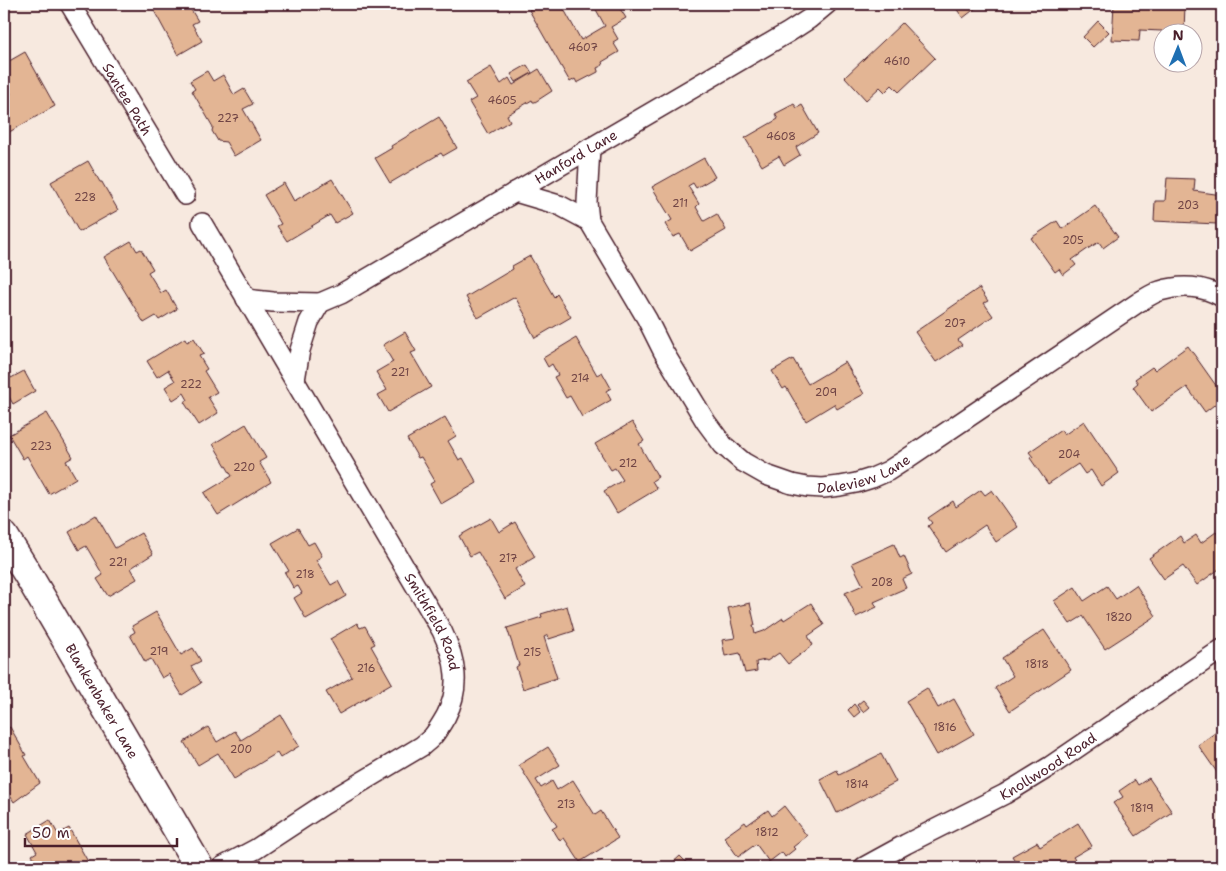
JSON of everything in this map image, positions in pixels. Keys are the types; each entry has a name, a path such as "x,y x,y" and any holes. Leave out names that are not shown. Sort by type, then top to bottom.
{"street":[{"name":"Santee Path","path":"70,4 185,195"},
{"name":"Hanford Lane","path":"246,299 273,302 320,303 341,294 789,32 827,4"},
{"name":"Daleview Lane","path":"590,148 587,202 589,221 706,422 723,444 743,462 766,475 792,484 823,488 872,478 888,471 1139,302 1160,291 1173,288 1201,288 1212,291 1222,297"},
{"path":"514,192 558,205 589,221"},
{"path":"202,223 246,299"},
{"name":"Smithfield Road","path":"222,867 256,849 322,805 422,746 434,736 443,722 450,708 455,690 455,674 450,647 442,631 246,299"},
{"path":"294,380 300,350 309,322 320,303"},
{"name":"Blankenbaker Lane","path":"4,536 199,867"},
{"name":"Knollwood Road","path":"864,867 1005,794 1049,767 1222,649"}],"building":[{"path":"144,4 196,4 190,8 198,21 192,24 202,41 178,55 151,5 146,7"},
{"path":"539,4 561,4 581,40 605,26 593,4 617,4 626,18 611,27 618,39 613,42 619,52 602,62 603,65 597,68 598,72 577,83 575,79 570,82 529,10"},
{"path":"953,4 981,4 963,18"},
{"path":"1114,4 1185,4 1184,22 1154,22 1154,31 1140,30 1139,41 1112,40"},
{"path":"1098,21 1109,32 1093,47 1083,37"},
{"path":"902,23 935,58 899,92 892,85 885,92 880,87 866,100 845,77"},
{"path":"25,52 55,106 4,135 4,98 11,94 4,81 4,64"},
{"path":"527,65 532,73 516,82 511,74"},
{"path":"491,67 501,84 509,78 513,85 539,69 552,91 535,102 532,100 507,115 510,121 488,134 469,102 476,98 466,82"},
{"path":"207,71 213,81 223,75 234,95 244,89 253,104 243,109 261,140 234,156 226,142 218,141 212,131 213,127 192,91 195,89 190,81"},
{"path":"794,104 797,108 802,105 818,133 796,147 800,155 784,165 779,156 762,166 745,138 778,119 775,114"},
{"path":"439,117 457,148 443,156 441,153 390,183 375,158"},
{"path":"704,158 715,177 696,188 693,183 688,186 699,204 696,207 704,221 717,214 726,230 690,251 680,234 673,237 665,224 672,220 652,187"},
{"path":"88,161 118,210 79,232 51,182"},
{"path":"1167,178 1195,179 1194,191 1222,195 1222,227 1217,224 1154,221 1155,201 1165,201"},
{"path":"332,179 353,213 335,223 330,215 287,241 277,226 281,224 264,195 284,183 294,201"},
{"path":"1095,206 1118,237 1103,248 1099,242 1089,248 1072,260 1076,265 1063,275 1059,269 1055,272 1031,238 1057,221 1062,229"},
{"path":"131,241 137,251 141,249 153,269 148,272 161,293 166,290 177,309 159,320 156,316 144,323 104,257"},
{"path":"530,256 554,297 557,294 571,317 535,338 526,321 528,320 515,297 478,318 466,297 513,269 512,266"},
{"path":"979,288 988,301 984,303 993,316 958,340 962,345 936,362 915,332"},
{"path":"405,332 416,351 411,353 431,387 388,412 378,395 387,390 376,372 393,362 383,345"},
{"path":"185,338 187,342 194,338 204,354 199,356 207,369 204,371 217,392 208,397 218,413 199,425 184,402 188,400 184,393 173,400 165,387 175,381 168,370 157,377 147,361"},
{"path":"576,338 597,375 602,372 611,388 606,391 611,400 582,417 570,396 566,398 554,377 558,375 552,364 548,367 543,358"},
{"path":"1188,346 1222,394 1222,399 1205,412 1187,387 1151,412 1133,387 1138,383 1135,379 1152,367 1155,370"},
{"path":"793,359 808,384 845,362 864,394 837,409 834,404 806,421 786,387 783,389 772,371"},
{"path":"4,365 11,378 24,371 35,391 13,404 4,388"},
{"path":"47,413 73,457 66,461 76,478 49,494 27,456 23,459 9,435"},
{"path":"445,417 456,436 448,441 459,460 463,458 477,483 441,504 430,484 435,481 421,457 418,458 407,439"},
{"path":"1084,421 1119,473 1101,486 1091,470 1085,474 1078,464 1048,484 1030,458 1033,457 1029,452 1061,430 1064,435"},
{"path":"632,422 644,441 639,444 658,477 652,481 657,489 617,513 604,491 623,480 615,468 611,470 595,444"},
{"path":"246,424 266,458 259,462 271,482 218,515 204,493 232,476 213,444"},
{"path":"981,490 985,495 992,490 1018,527 996,542 985,525 946,552 928,526 932,523 928,518 953,501 956,507"},
{"path":"96,515 115,548 141,533 153,554 131,568 137,579 108,596 97,579 103,575 86,546 79,550 69,532"},
{"path":"491,518 499,532 515,522 535,557 515,569 525,587 505,599 478,552 470,556 459,536"},
{"path":"298,528 308,545 314,542 322,556 316,560 331,585 338,581 346,596 306,619 294,598 302,593 298,586 293,587 285,573 289,571 272,543"},
{"path":"1216,532 1222,540 1222,567 1197,585 1183,566 1164,579 1149,558 1180,536 1184,543 1196,535 1201,543"},
{"path":"894,544 900,558 904,556 912,574 902,579 906,588 874,602 877,607 856,617 845,593 863,585 852,563"},
{"path":"1136,585 1156,616 1105,649 1083,616 1070,624 1054,601 1075,587 1084,601 1107,586 1116,599"},
{"path":"750,603 755,634 764,631 783,618 784,620 811,603 824,625 808,636 813,645 788,664 779,653 767,661 756,662 757,671 745,673 740,653 725,656 722,640 735,638 728,608"},
{"path":"567,606 574,631 549,639 548,635 544,637 557,678 523,689 516,667 519,665 507,628 542,617 541,614"},
{"path":"156,612 181,655 193,648 201,661 191,666 201,683 182,695 169,674 162,678 151,659 145,662 130,635 135,632 132,626"},
{"path":"357,623 360,628 365,626 375,644 371,646 392,683 339,714 326,692 352,677 330,639"},
{"path":"1044,630 1071,670 1010,711 995,688 1013,676 1002,658"},
{"path":"927,688 938,708 954,699 974,734 937,755 906,701"},
{"path":"863,700 869,707 863,712 857,705"},
{"path":"854,704 860,712 854,717 848,710"},
{"path":"281,715 299,746 280,758 277,753 234,779 218,753 198,765 184,742 208,727 217,742 235,731 241,740"},
{"path":"10,727 40,783 14,802 4,786 4,730"},
{"path":"1222,728 1222,777 1221,778 1198,745"},
{"path":"548,747 560,765 536,780 541,788 552,781 557,790 573,780 595,815 601,811 618,838 580,862 564,838 560,841 552,829 557,826 519,765"},
{"path":"881,754 896,782 837,813 820,779 837,770 839,775"},
{"path":"1149,778 1172,812 1136,836 1113,803 1123,797 1119,791 1135,780 1138,785"},
{"path":"784,806 807,836 793,847 795,849 785,857 782,852 769,862 756,844 738,857 724,837 745,822 747,825 768,810 772,816"},
{"path":"50,820 58,834 69,828 91,867 39,867 32,855 37,852 27,834"},
{"path":"1078,823 1092,846 1073,857 1078,864 1073,867 1019,867 1012,856 1037,842 1040,847"},
{"path":"680,856 691,867 668,867"}]}
